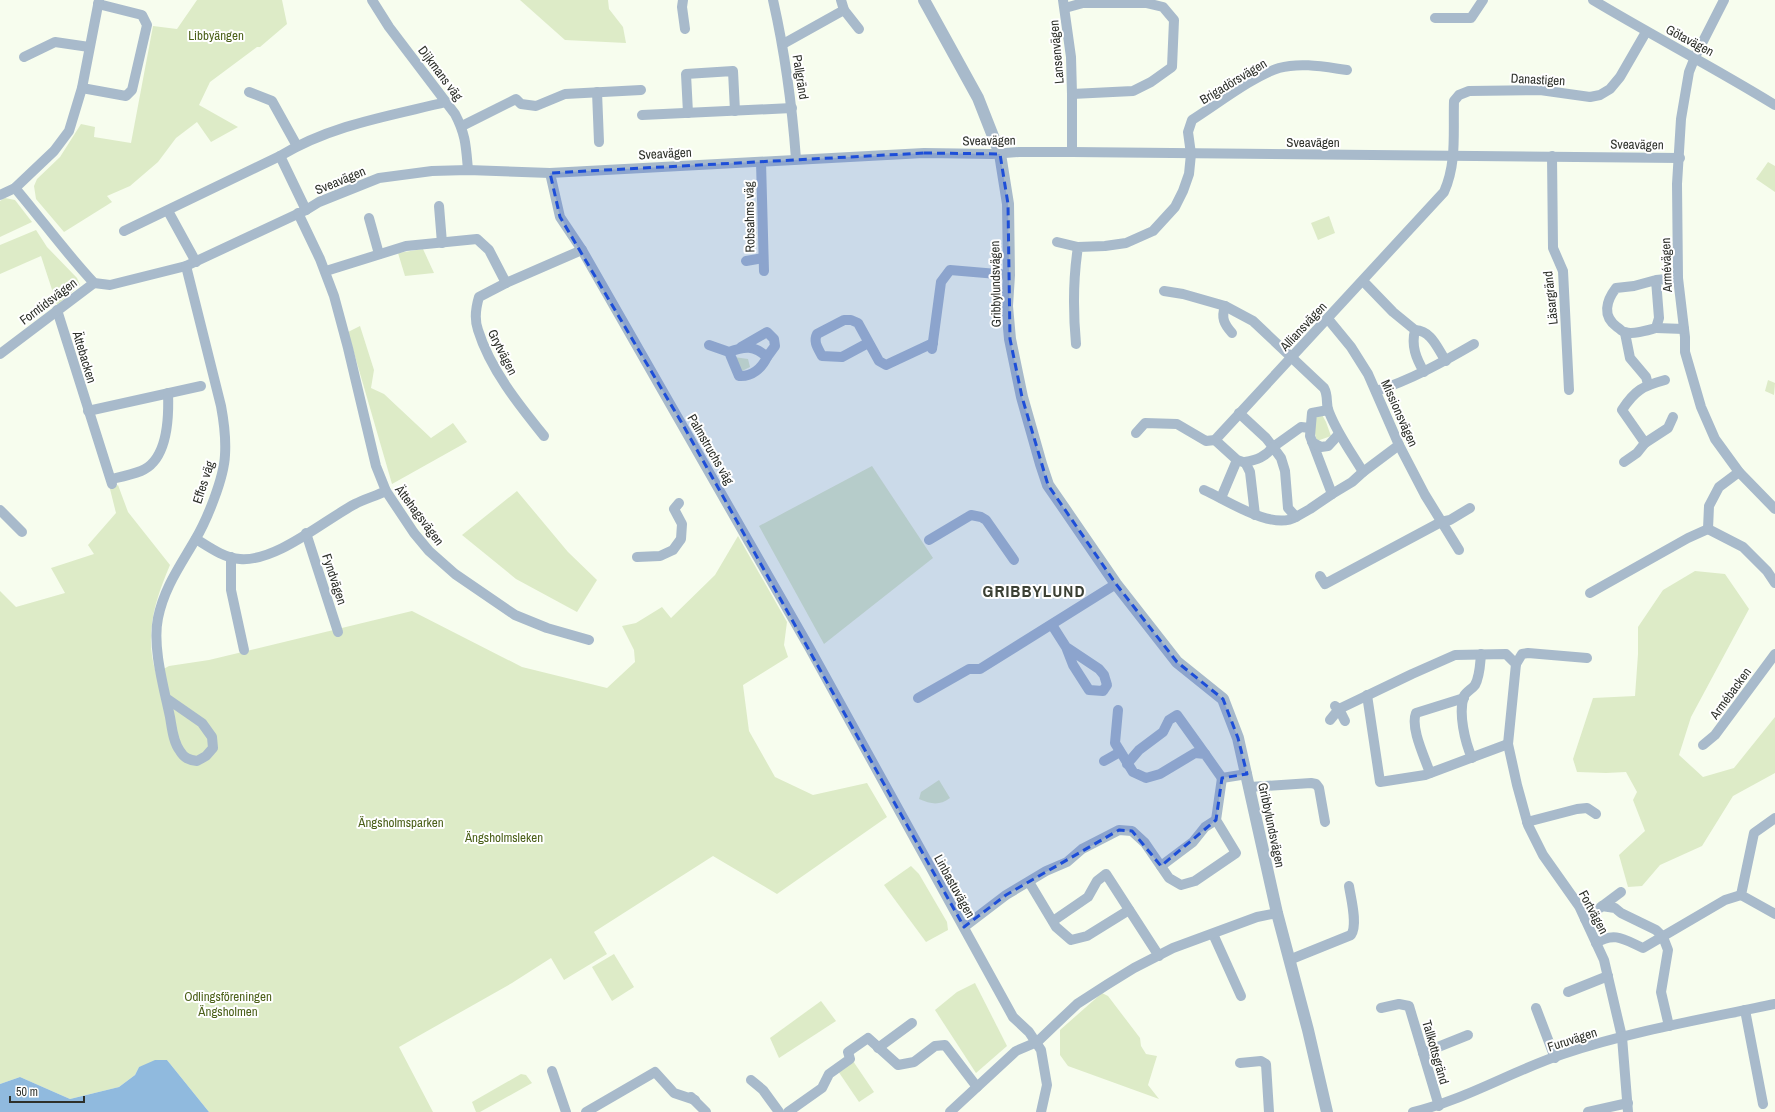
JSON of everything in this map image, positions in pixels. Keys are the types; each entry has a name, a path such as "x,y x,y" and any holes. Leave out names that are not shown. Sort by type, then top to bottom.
{"street":[{"name":"Dijkmans väg","path":"372,0 389,27 455,114 462,126 466,145 468,170"},
{"path":"683,0 682,7 685,29"},
{"name":"Pallgränd","path":"773,0 783,44 792,108 796,159"},
{"name":"Gribbylundsvägen","path":"924,0 978,98 1000,154 1008,204 1009,275 1007,306 1010,339 1022,397 1048,485 1116,584 1177,662 1223,699 1238,738 1277,913 1308,1030 1327,1112"},
{"path":"1435,18 1471,18 1483,0"},
{"name":"Götavägen","path":"1593,0 1646,32 1695,57 1775,104"},
{"name":"Armévägen","path":"1724,0 1695,57 1690,72 1681,119 1680,158 1677,184 1678,278 1685,352 1700,407 1715,439 1739,472 1775,509"},
{"path":"0,195 15,188 54,151 69,131 82,88 98,2 142,16 147,25 132,90 126,96 82,88"},
{"name":"Lansenvägen","path":"1072,94 1133,91 1151,82 1172,67 1174,20 1163,7 1146,3 1064,4 1071,57 1072,152"},
{"path":"783,44 842,5 859,29"},
{"name":"Danastigen","path":"1454,156 1454,101 1459,95 1469,91 1540,90 1590,96 1600,95 1610,89 1620,77 1646,32"},
{"path":"24,57 55,42 89,47"},
{"name":"Brigadörsvägen","path":"1057,242 1078,247 1105,246 1126,243 1153,231 1175,206 1183,192 1189,174 1191,154 1188,132 1192,120 1260,76 1280,68 1309,65 1346,70"},
{"path":"688,113 686,74 733,71 735,111"},
{"path":"462,126 516,99 521,104 536,106 565,94 641,90"},
{"path":"249,92 272,101 297,146"},
{"path":"596,92 599,142"},
{"path":"124,231 280,156 297,146 351,125 396,112 446,102"},
{"path":"642,115 792,108"},
{"name":"Sveavägen","path":"94,283 110,285 186,266 319,202 379,178 432,171 468,170 550,173 924,153 1000,154 1019,152 1680,158"},
{"name":"Sveavägen","path":"280,156 302,211"},
{"name":"Alliansvägen","path":"1215,440 1444,192 1450,180 1454,156"},
{"name":"Läsargränd","path":"1552,156 1553,248 1563,271 1569,390"},
{"name":"Robsahms väg","path":"761,162 764,271"},
{"name":"Palmstruchs väg","path":"550,173 555,201 560,217 582,250 805,642 857,738"},
{"path":"15,188 68,255 94,283"},
{"path":"439,206 442,243"},
{"path":"168,211 196,262"},
{"name":"Ättehagsvägen","path":"302,211 326,271 348,348 376,466 386,491 414,533 429,551 455,574 515,615 547,628 589,640"},
{"path":"369,218 379,254"},
{"path":"326,271 406,246 477,239 489,250 506,283"},
{"path":"1076,344 1074,298 1075,268 1078,247"},
{"name":"Grytvägen","path":"544,436 516,401 495,368 477,329 476,308 480,297 506,283 582,250"},
{"path":"746,261 763,258"},
{"name":"Effes väg","path":"166,698 202,723 212,737 213,748 206,756 197,762 188,760 180,753 176,745 166,698 157,651 157,620 165,590 196,539 210,507 225,456 225,429 221,406 186,266"},
{"path":"868,343 842,356 822,356 815,342 815,338 817,334 844,320 851,320 858,323 879,361 886,365 932,346 941,282 950,270 1009,275"},
{"path":"1648,384 1646,376 1630,358 1625,333 1612,323 1606,312 1609,298 1616,288 1634,286 1656,280 1678,278"},
{"path":"1363,280 1393,312 1415,330 1423,331 1431,337 1446,361"},
{"path":"1656,280 1659,318 1656,328"},
{"name":"Forntidsvägen","path":"0,354 94,283"},
{"path":"1164,291 1183,294 1225,306 1253,321 1324,388 1328,394 1328,410 1339,434 1363,472"},
{"path":"1225,306 1222,314 1224,323 1232,333"},
{"name":"Ättebacken","path":"57,310 111,482 142,471 154,462 163,444 169,411 168,393"},
{"name":"Missionsvägen","path":"1328,319 1351,347 1368,374 1399,445 1425,495 1458,550"},
{"path":"1625,333 1640,332 1656,328 1684,329"},
{"path":"1415,330 1412,341 1413,347 1418,362 1424,372"},
{"path":"729,352 739,376 746,376 762,367 775,346 774,339 767,332 740,348"},
{"path":"1376,391 1402,383 1446,361 1474,344"},
{"path":"709,345 729,352 747,347 760,350 767,357"},
{"path":"1645,443 1622,410 1629,399 1648,384 1665,380"},
{"path":"88,411 201,386"},
{"path":"1328,410 1312,413 1310,428 1312,442 1332,494"},
{"path":"1239,413 1266,438 1281,458 1285,471 1288,508 1296,517"},
{"path":"1624,462 1637,453 1645,443 1668,428 1673,418"},
{"path":"1136,433 1145,423 1177,424 1206,442 1215,440 1241,461 1250,472 1255,515"},
{"path":"1241,461 1254,460 1266,455 1273,447 1301,427 1310,428"},
{"path":"1312,442 1320,447 1328,446 1339,434"},
{"path":"1204,490 1255,515 1281,521 1289,521 1310,510 1352,482 1399,445"},
{"path":"1221,498 1241,461"},
{"path":"1708,529 1709,506 1719,487 1739,472"},
{"path":"196,539 222,554 239,559 255,559 275,552 356,504 386,491"},
{"path":"637,557 660,556 673,550 681,539 682,524 674,509 679,503"},
{"path":"1320,576 1325,584 1441,522 1450,520 1470,508"},
{"path":"0,510 22,532"},
{"path":"929,540 971,515 976,516 986,520 1014,560"},
{"path":"1708,529 1743,547 1767,570 1775,583"},
{"path":"1590,593 1688,538 1708,529"},
{"name":"Fyndvägen","path":"306,533 338,632"},
{"path":"232,557 231,590 244,650"},
{"path":"918,698 969,669 980,669 1052,626 1116,584"},
{"path":"1052,626 1066,648 1073,665 1089,690 1103,691 1107,685 1104,675 1099,669 1066,648"},
{"path":"1330,720 1336,707 1368,695 1455,655 1506,654 1516,664 1522,654 1528,653 1587,658"},
{"path":"1472,758 1463,730 1462,712 1465,695 1474,685 1480,671 1481,654"},
{"name":"Armébacken","path":"1702,745 1715,736 1775,654"},
{"name":"Fortvägen","path":"1516,664 1508,744 1527,822 1543,855 1578,906 1604,960 1622,1037 1628,1107 1588,1112"},
{"path":"1368,695 1380,782 1430,773 1508,744"},
{"path":"1430,773 1415,729 1414,718 1416,713 1464,698"},
{"path":"1336,707 1345,720"},
{"path":"1118,710 1115,743 1133,772 1146,778 1160,774 1195,753 1205,754"},
{"path":"964,927 1006,895 1046,871 1067,862 1082,849 1119,830 1132,831 1145,843 1169,878 1181,885 1196,881 1236,853 1216,820 1222,778 1177,715 1168,720 1163,732 1139,750 1127,764"},
{"name":"Linbastuvägen","path":"857,738 1013,1017 1037,1042"},
{"path":"1104,761 1120,752"},
{"path":"1222,778 1247,774"},
{"path":"1250,787 1311,783 1316,784 1319,788 1325,822"},
{"path":"1527,822 1577,809 1587,808 1596,814"},
{"path":"1741,895 1754,833 1775,818"},
{"path":"1162,866 1193,842 1205,827 1216,820"},
{"path":"1052,921 1088,897 1097,881 1106,874 1160,956"},
{"path":"1029,882 1056,927 1071,940 1087,936 1129,910"},
{"path":"1289,960 1351,935 1355,930 1349,886"},
{"path":"1585,919 1621,892"},
{"path":"1596,943 1605,937 1616,936 1643,948 1725,900 1741,895 1775,914"},
{"path":"1602,906 1615,908 1621,914 1656,930 1663,937 1668,950 1660,992 1669,1026"},
{"path":"950,1112 1016,1051 1037,1042 1077,1004 1134,968 1173,948 1256,918 1277,913"},
{"path":"1213,934 1241,996"},
{"path":"1568,992 1608,976"},
{"name":"Tallkottsgränd","path":"1381,1008 1399,1004 1409,1006 1439,1106"},
{"name":"Furuvägen","path":"1413,1112 1439,1106 1490,1083 1555,1058 1622,1037 1775,1004"},
{"path":"1536,1008 1555,1058"},
{"path":"1745,1010 1763,1104"},
{"path":"878,1048 912,1023"},
{"path":"1423,1053 1468,1035"},
{"path":"788,1112 822,1088 829,1074 850,1059 848,1052 868,1038 898,1065 914,1062 935,1046 945,1046 977,1087"},
{"path":"1037,1042 1043,1058 1047,1085 1042,1112"},
{"path":"1240,1063 1261,1061 1266,1064 1269,1112"},
{"path":"552,1071 566,1112"},
{"path":"586,1112 655,1072 674,1093 691,1097 706,1112"},
{"path":"751,1080 763,1090 779,1112"}],"highlighted area":[{"path":"924,153 1000,154 1008,204 1010,339 1022,397 1048,485 1116,584 1177,662 1223,699 1238,738 1247,774 1222,778 1216,820 1161,866 1132,831 1119,830 1006,895 964,927 683,425 560,217 550,173"}],"green space":[{"name":"Libbyängen","path":"197,0 282,0 287,24 260,47 257,47 210,82 199,105 238,127 211,142 197,122 176,138 158,162 130,186 107,196 112,202 64,232 36,199 34,186 37,179 60,157 81,124 95,127 94,137 131,143 153,26 177,29"},
{"path":"520,0 608,0 609,9 623,27 626,43 565,40"},
{"path":"1768,162 1775,166 1775,192 1756,179"},
{"path":"5,198 15,200 32,222 0,237 0,201"},
{"path":"1329,216 1335,233 1318,240 1311,223"},
{"path":"36,230 47,247 77,278 80,285 57,305 41,256 0,274 0,245"},
{"path":"423,249 434,273 405,276 398,253"},
{"path":"360,326 374,370 371,388 384,394 431,438 453,423 467,442 392,484 348,332"},
{"path":"734,357 748,359 750,367 740,372"},
{"path":"1768,380 1775,383 1774,395 1765,391"},
{"path":"1321,413 1331,436 1317,441 1315,434 1312,434 1313,416"},
{"path":"872,466 933,558 824,644 759,526"},
{"name":"Ängsholmsparken","path":"118,485 128,512 170,565 160,591 151,631 151,645 156,673 169,666 209,660 412,611 522,667 607,688 635,662 634,650 622,626 636,623 662,607 671,618 715,575 738,536 787,622 784,645 788,657 743,685 749,731 775,777 813,795 867,783 887,817 777,894 713,856 594,932 607,954 564,980 551,958 512,983 399,1047 433,1112 209,1112 167,1060 139,1067 135,1075 119,1087 70,1099 20,1077 0,1084 0,591 16,607 65,593 51,568 94,554 88,545 116,513 110,489"},
{"path":"517,491 568,552 597,580 577,612 516,579 462,535"},
{"path":"1695,571 1725,574 1749,609 1691,717 1679,755 1703,777 1734,768 1775,717 1775,773 1733,796 1702,846 1660,865 1642,886 1628,887 1619,855 1645,831 1633,800 1637,792 1626,772 1577,772 1573,759 1593,698 1635,696 1638,627 1663,590"},
{"path":"939,780 950,798 939,803 927,802 919,799 921,792"},
{"path":"911,866 919,874 947,922 948,930 926,942 884,885"},
{"path":"614,954 634,987 612,1001 592,967"},
{"path":"975,983 1007,1046 976,1073 935,1010 957,992"},
{"path":"1102,993 1108,996 1140,1038 1141,1046 1146,1054 1157,1056 1148,1085 1159,1099 1068,1066 1060,1055 1060,1030"},
{"path":"821,1001 836,1021 779,1058 770,1038"},
{"path":"853,1061 874,1092 859,1102 838,1071"},
{"path":"521,1074 526,1075 532,1083 480,1112 476,1112 472,1102"}],"water":[{"path":"155,1060 167,1060 209,1112 0,1112 0,1084 20,1077 70,1099 119,1087 135,1075 139,1067"}],"district":[{"name":"GRIBBYLUND","path":"1034,591"}],"park label":[{"name":"Ängsholmsleken","path":"504,837"},
{"name":"Odlingsföreningen Ängsholmen","path":"228,1004"}]}
